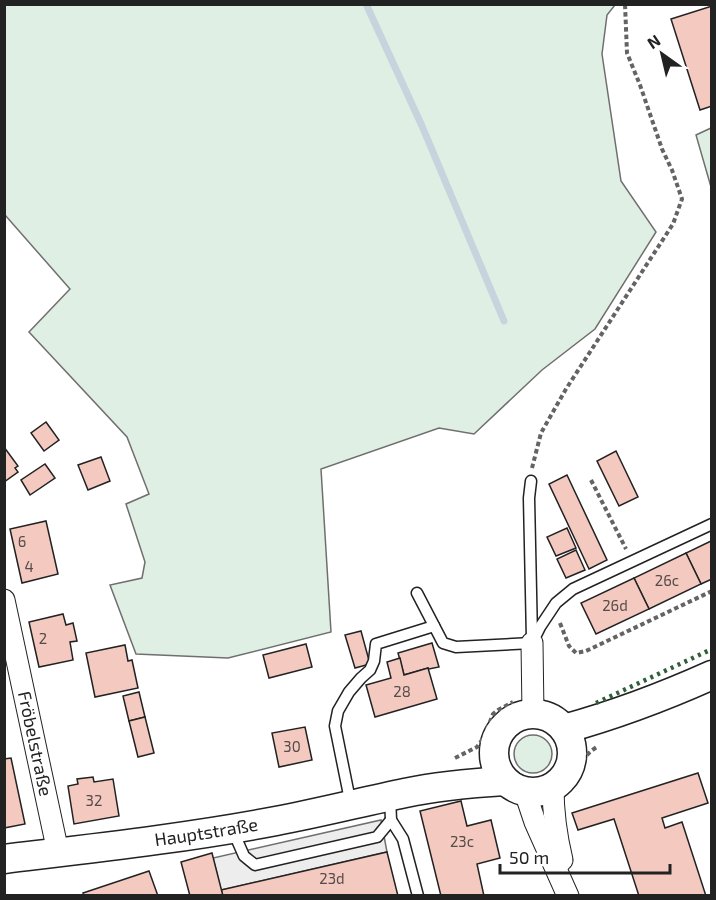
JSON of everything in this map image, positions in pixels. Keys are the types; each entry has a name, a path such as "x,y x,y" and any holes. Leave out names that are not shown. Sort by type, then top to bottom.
{"main road":[{"path":"568,741 609,732 672,693 711,675"},
{"path":"524,708 550,718 568,741 572,761 561,786 540,792 515,786 499,773 495,764 494,753 498,736 524,708"},
{"name":"Hauptstraße","path":"396,803 494,753"},
{"name":"Hauptstraße","path":"4,859 274,822 351,806 396,803 472,782 515,786"}],"street":[{"name":"Fröbelstraße","path":"4,600 58,852"},
{"path":"524,708 532,643"},
{"path":"515,786 535,822 569,896"},
{"path":"561,786 553,808 569,896"}],"lane":[{"path":"531,481 529,498 532,643"},
{"path":"532,643 556,603 573,589 711,524"},
{"path":"417,593 443,644 456,647 532,643"},
{"path":"351,806 335,726 338,711 349,692 370,670 374,661 376,644 434,627"},
{"path":"232,828 244,856 255,865 377,837 396,803"},
{"path":"396,803 418,896"}],"path":[{"path":"531,481 532,464 541,433 566,389 673,224 682,199 627,53 624,4"},
{"path":"591,480 626,549 627,563"},
{"path":"551,611 561,624 569,646 576,653 586,651 711,591"},
{"path":"448,761 477,747 484,737 489,721 498,710 524,708"},
{"path":"561,786 575,778 583,759 602,745"}],"green space":[{"path":"4,5 615,5 607,15 602,54 621,181 656,232 595,329 542,370 474,434 439,428 321,469 331,632 228,658 136,654 110,585 142,578 145,562 126,504 149,494 127,437 29,332 70,289 5,215"},
{"path":"711,128 711,187 696,135"},
{"path":"533,735 547,740 552,754 547,768 533,773 519,768 514,754 519,740"}],"shaded area":[{"path":"381,820 387,852 221,890 213,858"}],"building":[{"path":"712,6 712,106 700,110 671,19"},
{"path":"46,422 59,440 44,451 31,433"},
{"path":"4,447 18,466 15,468 18,472 4,482"},
{"path":"616,451 638,497 619,506 597,461"},
{"path":"101,457 110,481 88,490 78,465"},
{"path":"45,464 55,478 30,495 21,480"},
{"path":"567,475 607,560 589,569 549,484"},
{"path":"46,521 58,574 22,583 10,529"},
{"path":"567,528 576,548 556,556 547,537"},
{"path":"711,541 712,579 701,584 686,553"},
{"path":"576,550 585,570 566,578 557,559"},
{"path":"686,553 701,584 649,609 634,578"},
{"path":"634,578 649,609 596,634 581,603"},
{"path":"63,614 66,625 73,623 77,641 70,642 73,660 39,667 29,622"},
{"path":"361,631 370,664 355,668 345,635"},
{"path":"432,643 439,667 404,675 398,653"},
{"path":"306,644 312,667 269,678 263,655"},
{"path":"125,645 128,661 132,660 138,688 95,697 86,653"},
{"path":"400,658 404,675 428,668 437,699 375,717 366,685 391,678 387,662"},
{"path":"139,692 145,717 129,721 123,696"},
{"path":"145,717 154,753 138,757 129,721"},
{"path":"305,727 312,760 279,767 272,733"},
{"path":"11,758 25,824 4,828 4,759"},
{"path":"698,773 708,803 662,818 665,828 682,822 706,896 639,896 614,819 578,830 572,813"},
{"path":"93,777 94,782 113,779 119,816 74,824 68,786 78,784 77,779"},
{"path":"461,801 467,826 491,820 500,858 477,864 484,896 441,896 420,811"},
{"path":"387,852 398,896 223,896 221,890"},
{"path":"212,853 223,896 190,896 181,862"},
{"path":"149,871 158,896 84,896 83,893"}],"waterway":[{"path":"366,4 422,126 504,321"}],"hedge":[{"path":"596,703 712,649"}]}
